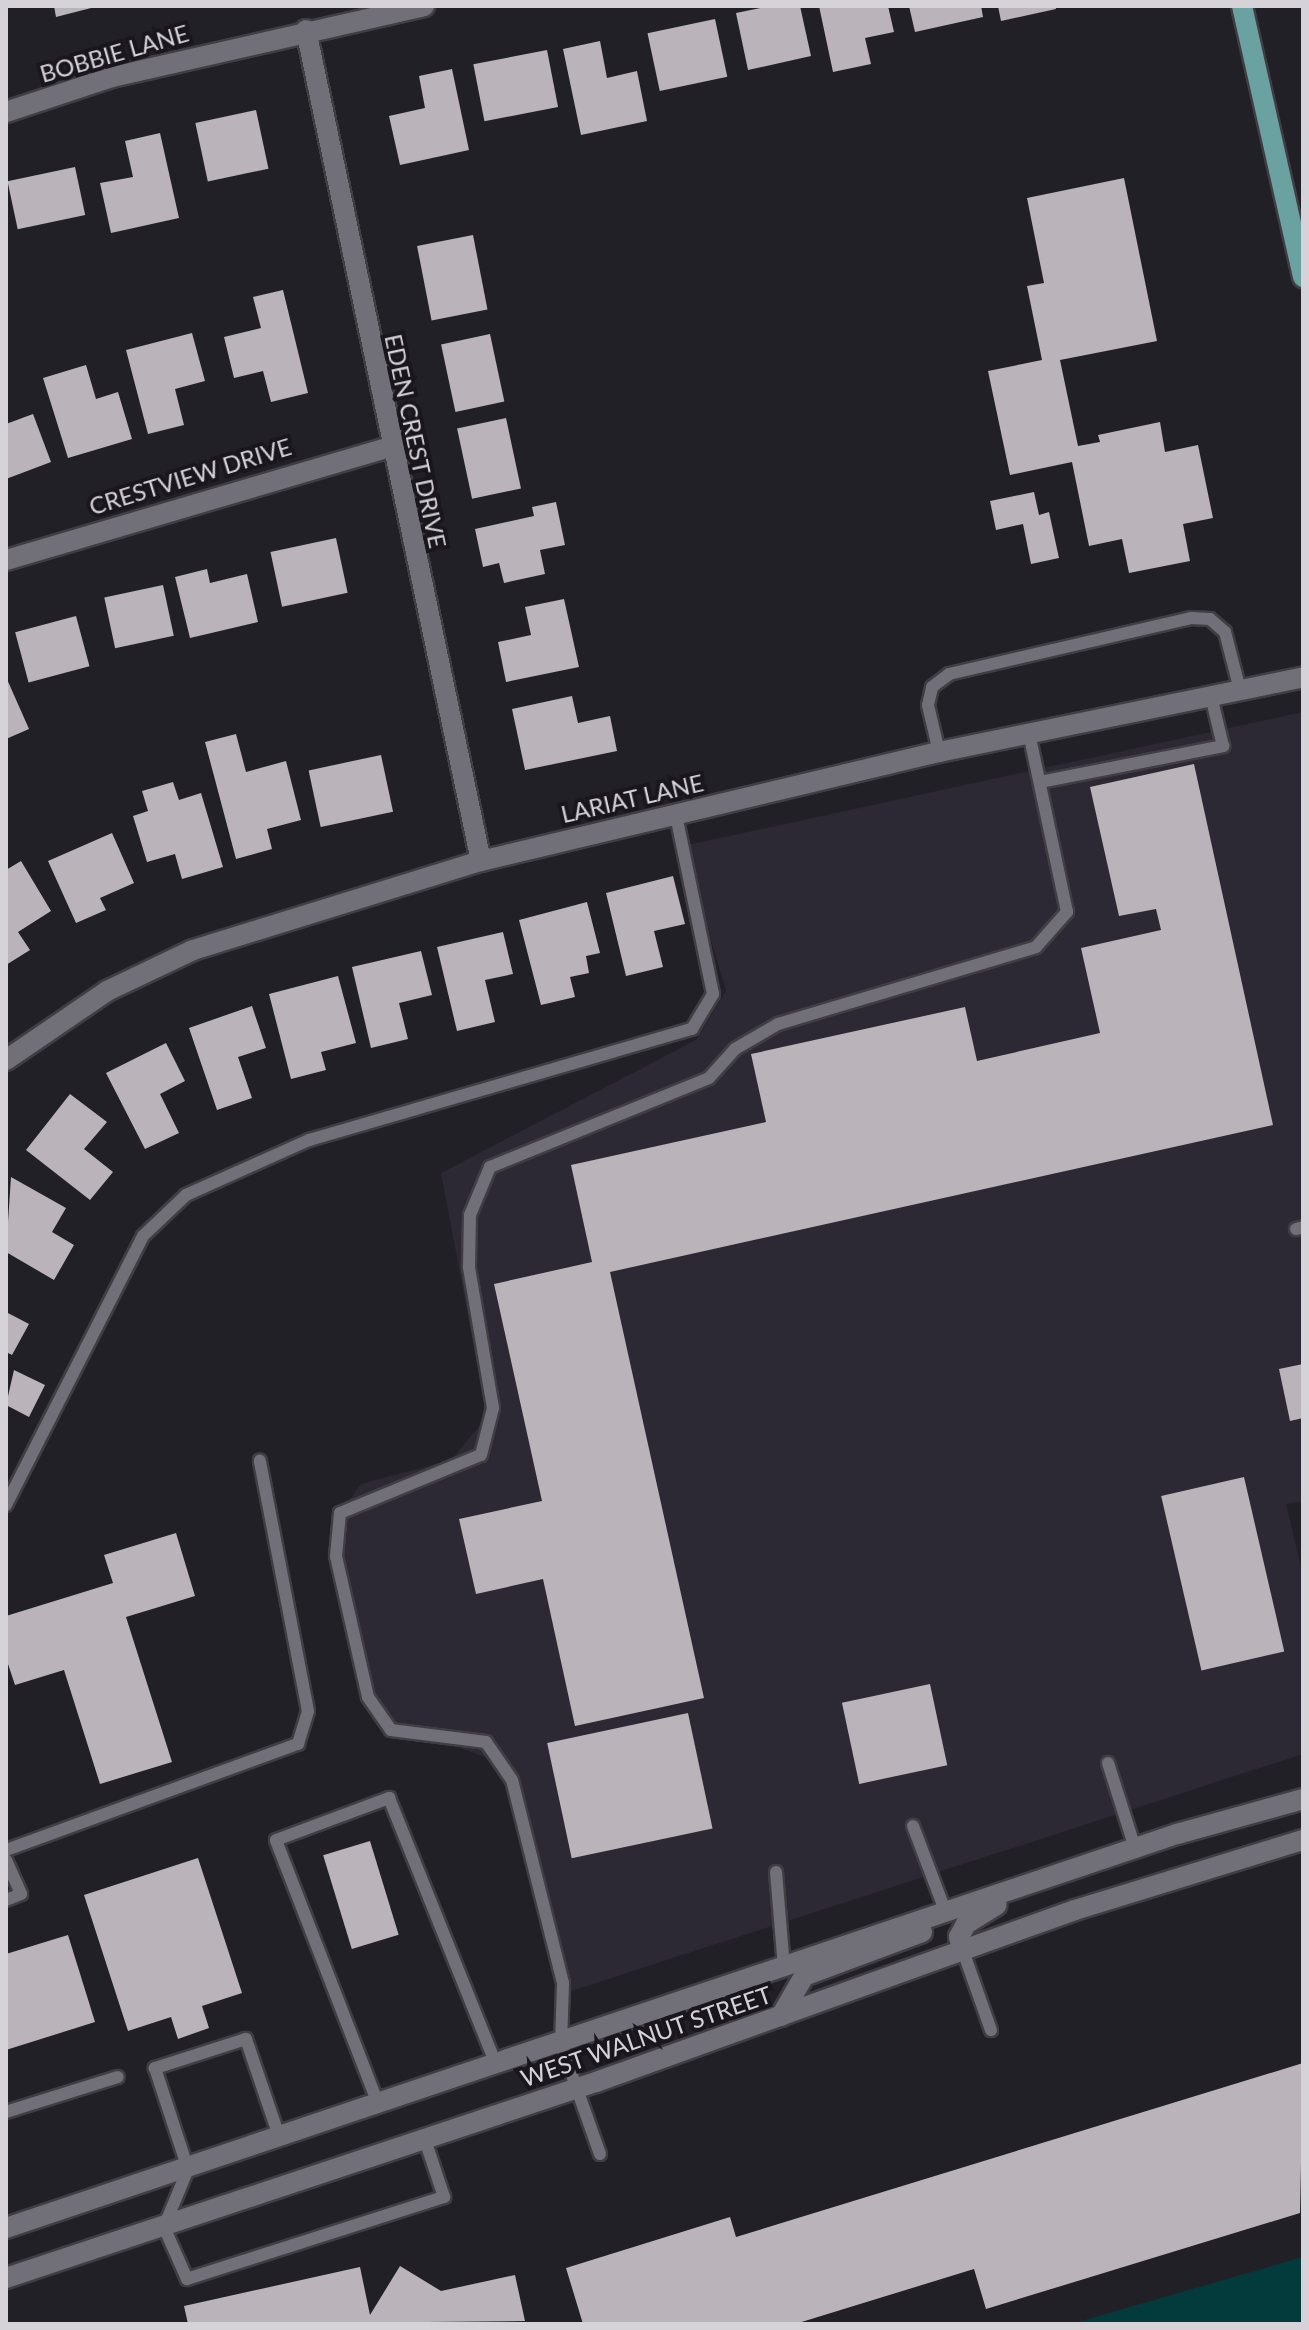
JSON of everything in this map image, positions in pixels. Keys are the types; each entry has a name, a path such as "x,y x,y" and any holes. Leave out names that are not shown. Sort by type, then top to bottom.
{"main road":[{"name":"BOBBIE LANE","path":"6,112 112,77 306,30 424,6"},
{"path":"1242,6 1303,277"},
{"name":"EDEN CREST DRIVE","path":"306,30 390,447 481,861"},
{"name":"CRESTVIEW DRIVE","path":"6,560 390,447"},
{"name":"LARIAT LANE","path":"6,1060 107,991 193,950 481,861 939,752 1303,677"},
{"name":"WEST WALNUT STREET","path":"6,2228 379,2106 1128,1850 1303,1799"},
{"name":"WEST WALNUT STREET","path":"6,2278 577,2089 963,1951 1303,1840"},
{"path":"963,1951 960,1932 974,1917 1128,1850"},
{"path":"781,2016 804,1976 892,1946 946,1913"}],"lane":[{"path":"939,752 928,705 932,687 949,674 1191,618 1210,619 1225,632 1240,690"},
{"path":"1040,782 1223,746 1211,696"},
{"path":"600,2154 561,2044 563,1983 512,1780 486,1742 391,1730 368,1697 336,1556 340,1513 481,1455 493,1408 469,1267 470,1215 490,1167 709,1078 735,1049 778,1024 1036,947 1067,912 1029,733"},
{"path":"6,1505 143,1236 186,1195 309,1140 692,1029 713,994 676,815"},
{"path":"6,1850 298,1744 308,1711 260,1461"},
{"path":"1108,1763 1128,1850"},
{"path":"379,2106 276,1840 389,1798 497,2066"},
{"path":"913,1826 946,1913"},
{"path":"6,1860 21,1894 6,1900"},
{"path":"776,1872 784,1968"},
{"path":"963,1951 991,2030"},
{"path":"280,2139 246,2039 155,2068 188,2169 164,2227 187,2279 444,2197 425,2140"},
{"path":"6,2112 118,2077"}],"shaded area":[{"path":"1303,712 1303,1501 1286,1504 1303,1576 1303,1754 571,1991 507,1765 375,1717 332,1524 361,1484 451,1460 487,1417 441,1173 696,1040 726,991 683,846"}],"water":[{"path":"1303,2257 1303,2320 1292,2324 1071,2324"}],"building":[{"path":"54,6 95,6 95,7 56,17"},
{"path":"770,6 800,6 811,56 748,70 736,13"},
{"path":"819,6 888,6 894,32 865,38 871,64 833,72"},
{"path":"909,6 981,6 983,17 915,32"},
{"path":"998,6 1055,6 1056,9 1001,21"},
{"path":"715,19 727,77 660,91 648,33"},
{"path":"600,41 607,78 637,71 647,121 581,135 563,49"},
{"path":"547,50 558,107 484,121 473,64"},
{"path":"452,69 469,150 400,165 389,116 425,108 419,76"},
{"path":"256,110 268,169 208,182 195,123"},
{"path":"160,133 179,218 111,233 100,183 133,177 125,141"},
{"path":"75,167 85,215 18,229 8,181"},
{"path":"1124,178 1157,341 1060,360 1078,446 1100,442 1098,435 1160,422 1165,452 1198,445 1213,518 1183,524 1190,561 1129,573 1122,539 1089,546 1072,462 1010,475 988,371 1042,360 1027,286 1044,283 1027,198"},
{"path":"473,235 488,310 432,320 417,246"},
{"path":"283,290 308,393 271,402 263,371 234,378 224,337 261,328 253,297"},
{"path":"192,333 205,381 175,389 184,425 148,434 126,350"},
{"path":"490,334 504,401 455,412 441,344"},
{"path":"86,365 96,399 118,392 132,439 68,458 43,378"},
{"path":"33,414 51,462 6,479 6,424"},
{"path":"506,418 521,488 472,499 457,428"},
{"path":"1034,492 1039,515 1049,512 1059,558 1031,564 1023,524 996,530 990,501"},
{"path":"556,502 565,545 540,550 545,574 504,583 499,563 483,567 475,529 534,516 532,507"},
{"path":"336,538 348,593 282,607 270,552"},
{"path":"207,569 210,583 247,574 258,622 190,638 175,577"},
{"path":"163,585 174,636 115,648 104,597"},
{"path":"564,599 579,667 506,682 498,642 531,635 525,607"},
{"path":"76,616 89,666 29,683 15,632"},
{"path":"6,677 29,729 6,739"},
{"path":"572,696 578,723 610,716 617,751 525,770 512,709"},
{"path":"236,734 246,772 286,761 301,820 267,829 272,849 236,859 205,742"},
{"path":"381,755 393,812 321,827 309,770"},
{"path":"1194,764 1273,1125 610,1272 704,1698 575,1726 543,1579 476,1594 459,1519 542,1501 494,1284 592,1262 571,1165 766,1122 751,1054 965,1007 977,1061 1100,1033 1081,948 1161,930 1156,909 1119,916 1090,787"},
{"path":"173,782 179,800 201,793 223,867 182,879 175,854 147,862 133,816 148,811 142,791"},
{"path":"112,833 134,883 100,898 106,910 76,923 48,861"},
{"path":"21,861 51,911 18,932 30,950 6,965 6,870"},
{"path":"673,876 685,924 654,931 663,967 626,976 606,893"},
{"path":"587,902 600,953 586,956 589,973 570,977 575,997 541,1005 519,920"},
{"path":"503,932 513,974 485,980 495,1022 457,1031 437,947"},
{"path":"421,951 432,995 399,1003 408,1039 371,1048 352,967"},
{"path":"338,976 356,1043 321,1052 326,1070 291,1079 269,994"},
{"path":"252,1006 266,1048 238,1057 252,1098 217,1110 189,1028"},
{"path":"166,1043 185,1081 160,1094 179,1133 145,1149 106,1073"},
{"path":"70,1094 107,1122 84,1149 113,1172 90,1200 26,1150"},
{"path":"11,1177 66,1208 52,1232 74,1245 54,1280 6,1252"},
{"path":"6,1312 29,1324 12,1355 6,1352"},
{"path":"1303,1364 1303,1418 1290,1421 1279,1369"},
{"path":"14,1370 45,1385 29,1417 6,1405"},
{"path":"1244,1477 1284,1651 1201,1671 1161,1496"},
{"path":"176,1533 195,1596 126,1617 172,1762 100,1784 64,1670 15,1685 6,1658 6,1616 113,1583 104,1555"},
{"path":"930,1684 947,1765 859,1784 842,1703"},
{"path":"688,1713 713,1828 572,1858 547,1743"},
{"path":"370,1841 399,1935 352,1949 323,1855"},
{"path":"198,1858 242,1993 202,2006 209,2028 178,2039 171,2017 128,2031 84,1895"},
{"path":"68,1935 95,2022 6,2050 6,1954"},
{"path":"1303,2063 1300,2213 986,2309 974,2269 795,2324 583,2324 566,2268 730,2217 736,2237"},
{"path":"400,2266 441,2291 515,2275 525,2321 188,2324 184,2306 360,2267 370,2315"}]}
